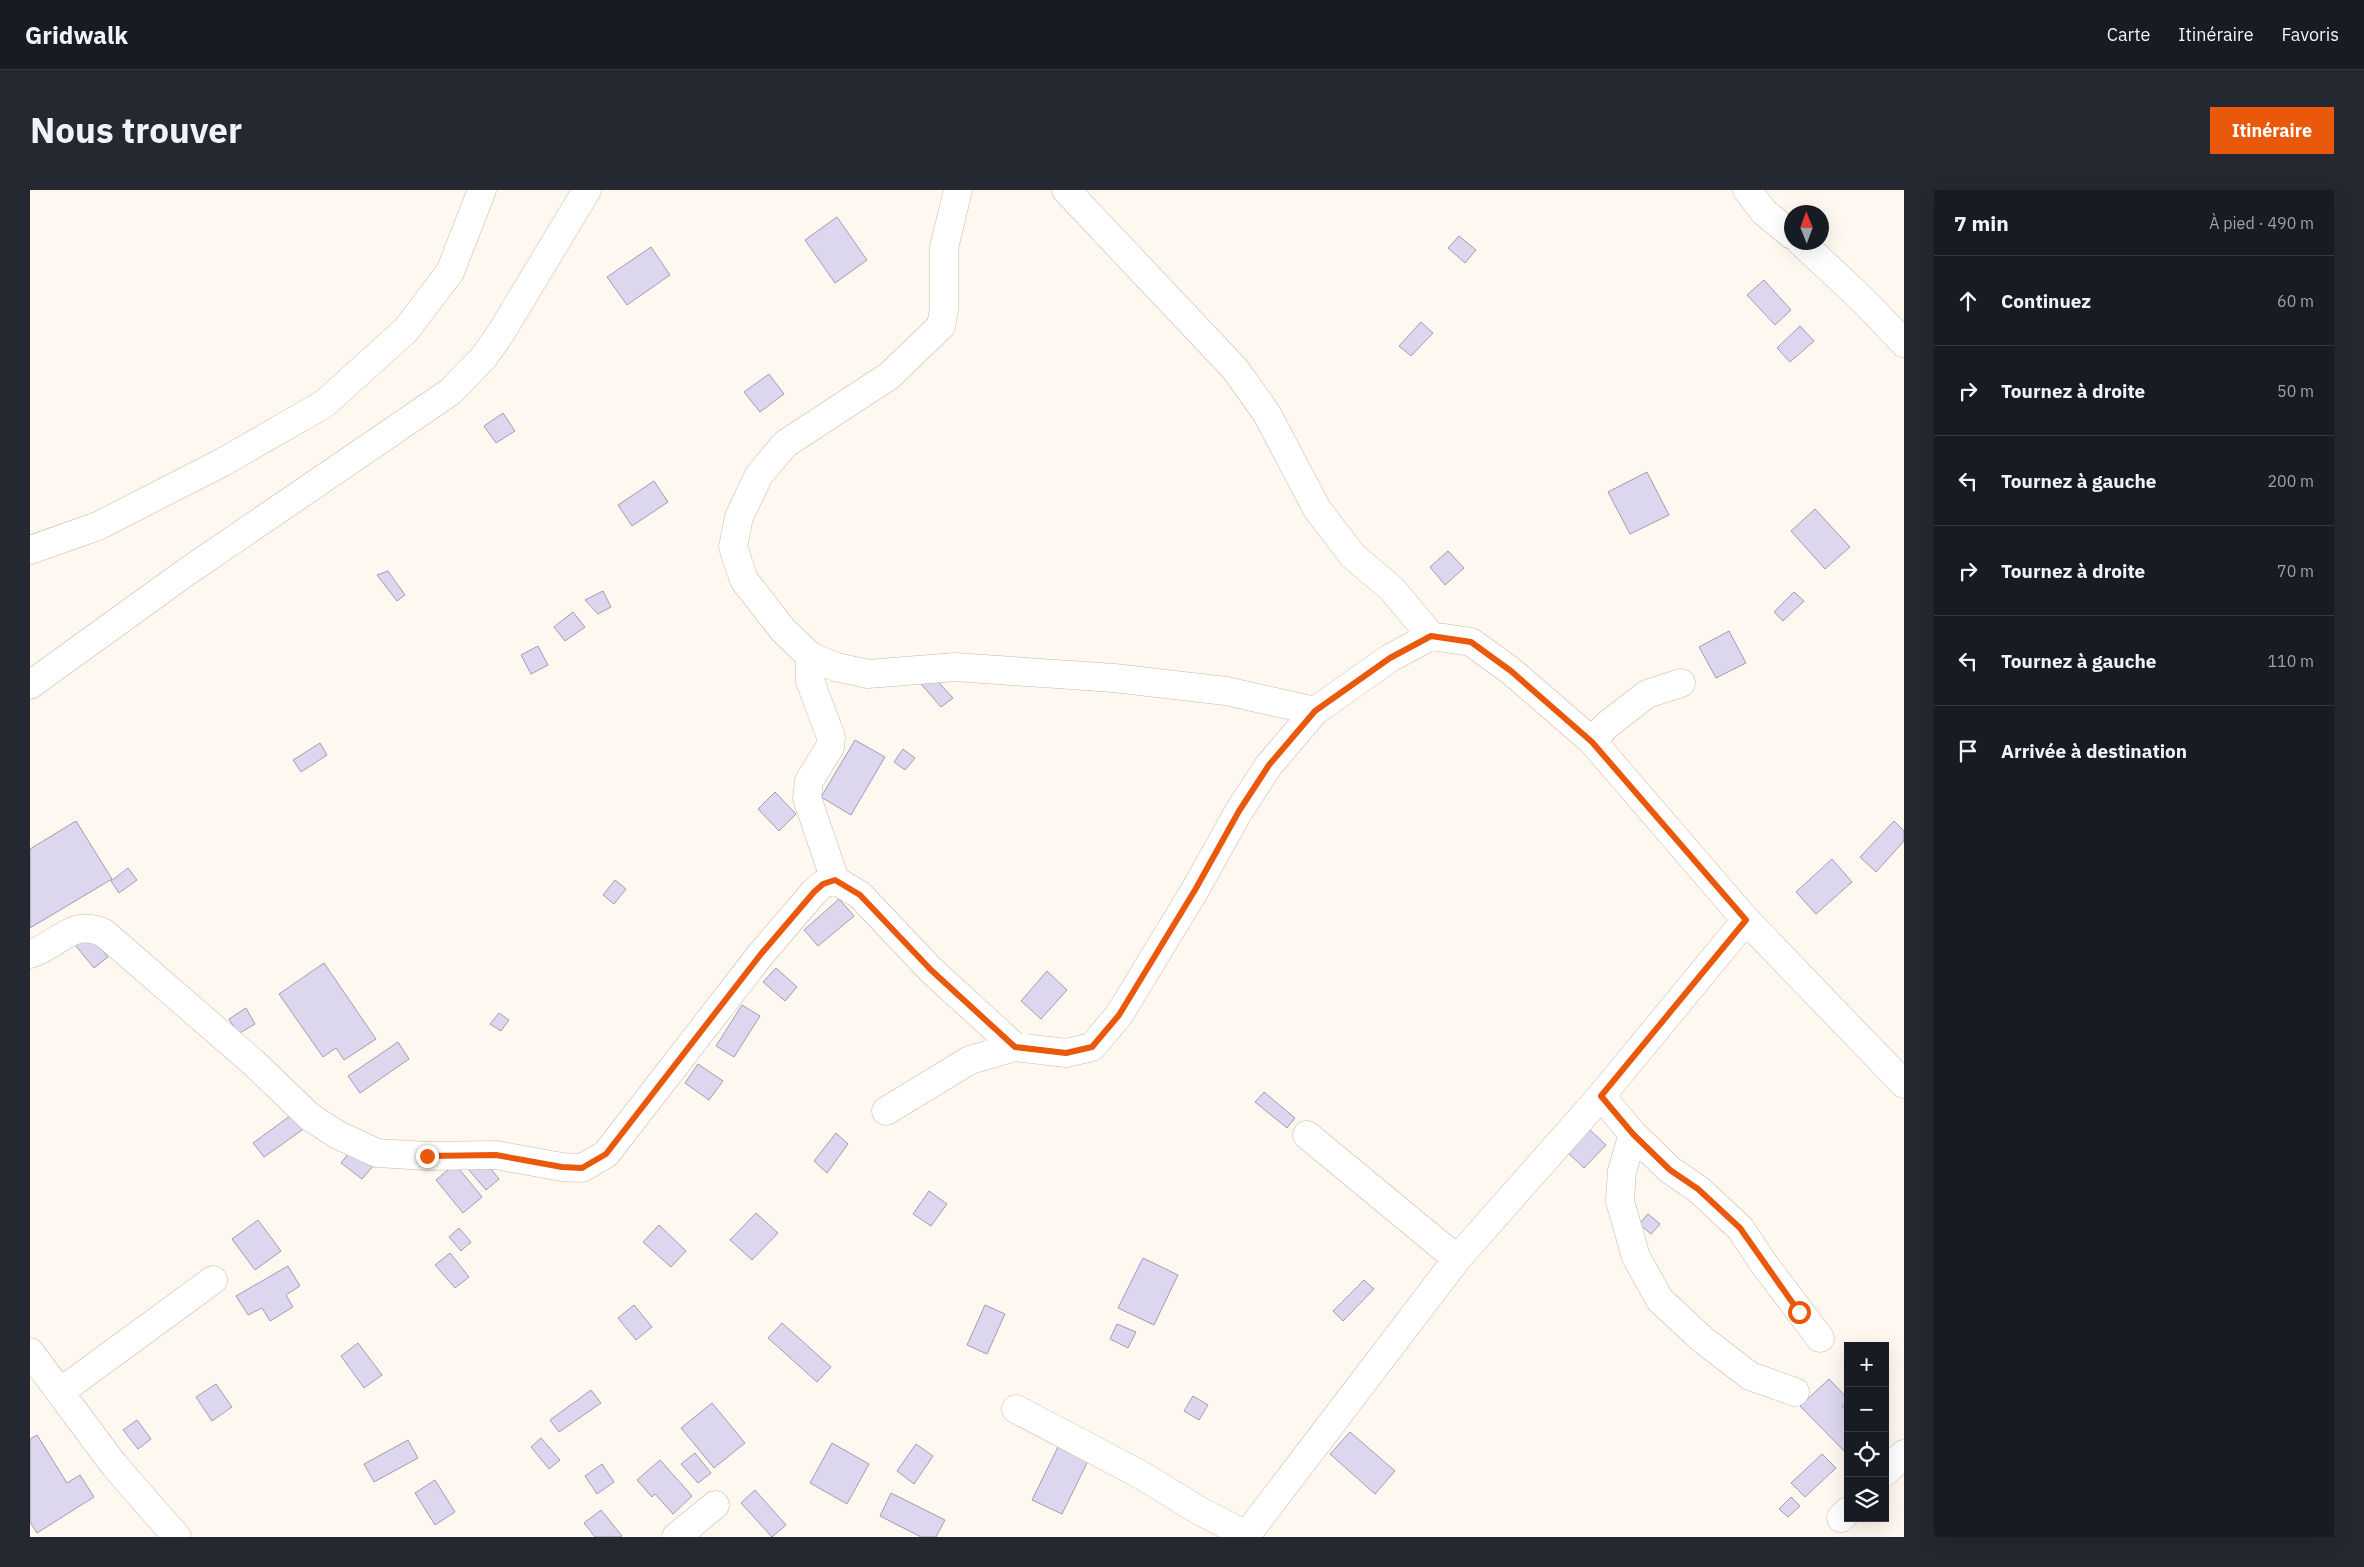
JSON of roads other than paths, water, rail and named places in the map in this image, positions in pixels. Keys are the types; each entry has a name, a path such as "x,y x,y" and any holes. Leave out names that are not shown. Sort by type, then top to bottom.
{"street":[{"path":"30,550 98,526 223,462 324,404 406,330 450,272 482,190"},
{"path":"30,685 185,573 450,392 484,357 502,331 587,190"},
{"path":"958,190 944,248 944,309 942,326 889,376 785,444 759,475 739,517 733,547 744,580 783,630 810,656 836,667 868,674 955,667 1114,678 1226,691 1315,711"},
{"path":"1066,190 1235,369 1267,414 1317,510 1354,556 1392,589 1431,636"},
{"path":"1747,190 1764,212 1784,228"},
{"path":"1810,250 1865,302 1904,343"},
{"path":"886,1111 970,1060 1015,1047 1066,1053 1092,1047 1119,1015 1195,890 1239,811 1269,765 1315,711 1390,658 1431,636 1471,642 1511,671 1592,742 1746,920 1904,1084"},
{"path":"810,656 810,682 831,737 830,747 809,781 807,798 835,880 860,895 931,970 1015,1047"},
{"path":"1592,742 1607,725 1647,694 1681,683"},
{"path":"30,954 45,949 62,936 81,927 104,933 255,1064 310,1117 338,1135 377,1153 427,1156 496,1155 562,1167 582,1168 606,1154 761,954 814,892 823,884 835,880"},
{"path":"1016,1409 1143,1476 1245,1536 1457,1259 1601,1096 1746,920"},
{"path":"1601,1096 1633,1134 1670,1170 1698,1189 1740,1228 1764,1264 1820,1338"},
{"path":"1633,1134 1622,1171 1620,1201 1636,1257 1660,1300 1702,1339 1750,1376 1795,1392"},
{"path":"1307,1135 1457,1259"},
{"path":"60,1392 213,1280"},
{"path":"30,1352 114,1465 178,1537"},
{"path":"1889,1468 1904,1454"},
{"path":"676,1537 715,1505"}]}
